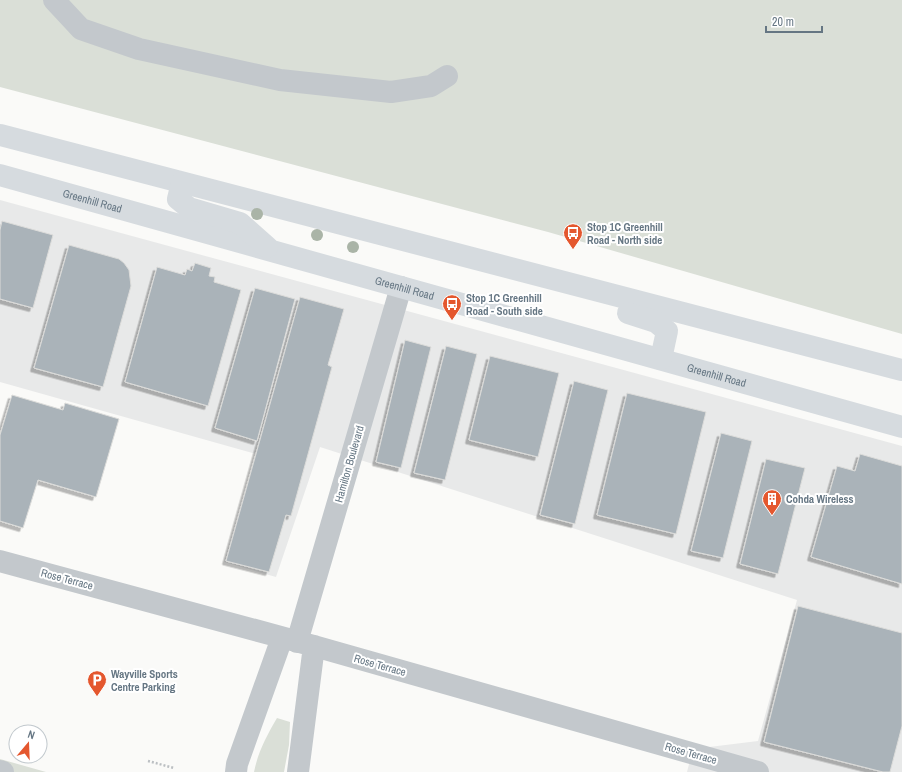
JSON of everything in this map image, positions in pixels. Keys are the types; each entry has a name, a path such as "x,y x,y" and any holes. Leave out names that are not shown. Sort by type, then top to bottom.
{"highway":[{"path":"0,135 902,370"},
{"name":"Greenhill Road","path":"0,175 902,427"},
{"path":"182,183 178,199 189,208 240,223 270,250"},
{"path":"567,283 607,307 656,322 667,331 660,359"}],"street":[{"path":"54,0 81,29 139,49 280,80 391,92 431,86 446,76"},
{"name":"Hamilton Boulevard","path":"236,772 237,764 298,642 400,287"},
{"name":"Rose Terrace","path":"0,561 298,642 758,772"},
{"name":"Hamilton Boulevard","path":"298,642 298,772"}],"path":[{"path":"148,760 174,768"}],"shaded area":[{"path":"0,0 902,0 902,334 548,232 0,87"},
{"path":"0,200 902,446 902,772 687,772 693,749 758,741 797,600 320,447 276,577 224,562 256,454 0,382"},
{"path":"277,718 290,722 289,745 284,772 254,772 263,744"},
{"path":"0,759 8,761 8,764 18,764 46,772 0,772"}],"building":[{"path":"2,221 53,235 33,308 0,299 0,230"},
{"path":"69,245 119,259 129,270 131,286 103,387 34,368"},
{"path":"195,263 211,268 209,276 215,277 214,282 241,290 208,406 125,382 157,267 185,275 187,269 192,271"},
{"path":"255,288 295,299 257,441 215,428"},
{"path":"300,297 344,309 328,365 332,367 291,516 286,515 269,572 226,561"},
{"path":"405,340 431,347 401,468 376,462"},
{"path":"446,346 477,354 445,480 414,473"},
{"path":"490,356 559,373 538,457 469,440"},
{"path":"574,381 608,390 575,524 540,515"},
{"path":"627,393 706,412 676,534 597,515"},
{"path":"12,395 63,410 65,403 119,419 96,497 38,480 23,528 0,521 0,435"},
{"path":"721,433 752,441 723,558 691,551"},
{"path":"860,454 902,466 902,584 811,557 837,466 855,471"},
{"name":"Cohda Wireless","path":"766,459 805,468 778,574 740,564"},
{"path":"798,606 902,633 902,726 890,772 883,772 764,742"}],"place":[{"name":"Stop 1C Greenhill Road - North side","path":"573,250"},
{"name":"Stop 1C Greenhill Road - South side","path":"452,321"},
{"name":"Cohda Wireless","path":"772,516"},
{"name":"Wayville Sports Centre Parking","path":"97,697"}]}
